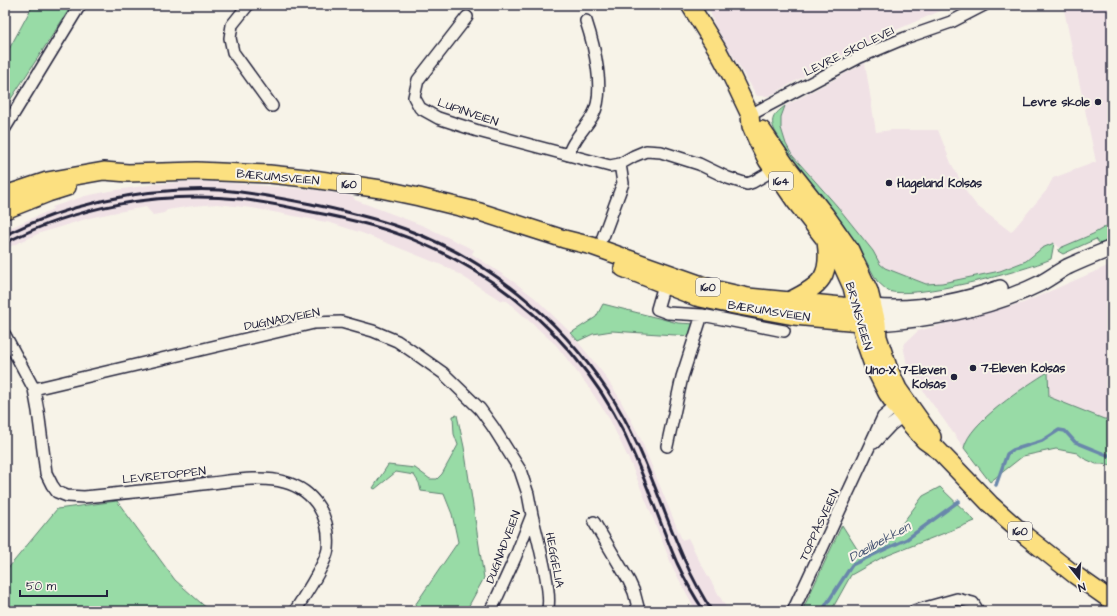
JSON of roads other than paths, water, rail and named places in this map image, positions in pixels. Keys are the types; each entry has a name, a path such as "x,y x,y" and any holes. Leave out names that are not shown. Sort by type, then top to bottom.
{"main road":[{"name":"BRYNSVEIEN","path":"690,5 720,55 750,115 759,124 795,201 838,256 878,338 884,357 898,390 902,408 932,436 938,450 990,504 1027,538 1112,601"},
{"name":"BRYNSVEIEN","path":"780,167 826,216 850,250 866,284 867,315"},
{"name":"BÆRUMSVEIEN","path":"5,195 34,185 67,177 104,171 128,173 166,171 269,174 340,183 419,197 452,205 564,239 590,253 666,279 748,297 791,300 867,315"},
{"name":"BÆRUMSVEIEN","path":"5,210 48,193 128,173"},
{"path":"791,300 812,289 820,282 827,266 828,255 826,241"},
{"name":"BÆRUMSVEIEN","path":"666,279 696,297 745,308 794,316 867,315 963,299 1066,268 1112,248"}],"street":[{"path":"5,128 80,5"},
{"path":"248,5 232,25 230,38 233,52 272,106"},
{"name":"LEVRE SKOLEVEI","path":"750,115 860,57 899,40 951,22 984,5"},
{"name":"LUPINVEIEN","path":"467,18 418,80 414,97 420,108 438,118 478,131 610,166 620,164 646,151 661,152 699,164 728,178 748,184 780,167"},
{"path":"568,155 574,141 593,115 599,101 599,87 592,38 586,21"},
{"path":"603,237 623,183 620,164"},
{"name":"BÆRUMSVEIEN","path":"666,279 657,309 668,313 702,315 784,331"},
{"path":"667,446 682,377 702,315"},
{"name":"DUGNADVEIEN","path":"34,389 314,323 341,322 373,331 397,342 443,373 462,390 480,409 520,470 528,494 532,515 515,558 490,611"},
{"name":"LEVRETOPPEN","path":"5,335 34,389 46,473 52,486 57,492 67,496 84,497 232,481 267,479 284,482 300,489 313,500 320,507 325,518 328,534 328,550 322,565 295,611"},
{"name":"TOPPÅSVEIEN","path":"793,611 883,418 902,408"},
{"name":"HEGGELIA","path":"532,515 547,586 549,601 547,611"},
{"path":"594,522 629,582 634,592 639,611"},
{"path":"914,611 957,599 973,603 978,611"}],"waterway":[{"name":"Dælibekken","path":"996,485 1007,454 1013,450 1042,441 1059,430 1065,431 1075,442 1107,455 1112,455"},
{"name":"Dælibekken","path":"822,611 852,565 907,539 959,501"}],"railway":[{"path":"5,235 56,214 110,199 165,191 220,190 288,200 371,218 405,229 436,242 465,257 519,293 543,315 588,363 607,390 623,416 637,444 683,557 696,585 712,611"},
{"path":"5,243 32,230 61,219 119,204 179,197 210,197 240,199 290,207 351,220 407,237 445,254 492,281 534,314 553,333 588,374 608,404 625,435 677,563 704,611"}],"place":[{"name":"Levre skole","path":"1098,102"},
{"name":"Hageland Kolsås","path":"889,183"},
{"name":"7-Eleven Kolsås","path":"973,368"},
{"name":"Uno-X 7-Eleven Kolsås","path":"954,377"}]}
